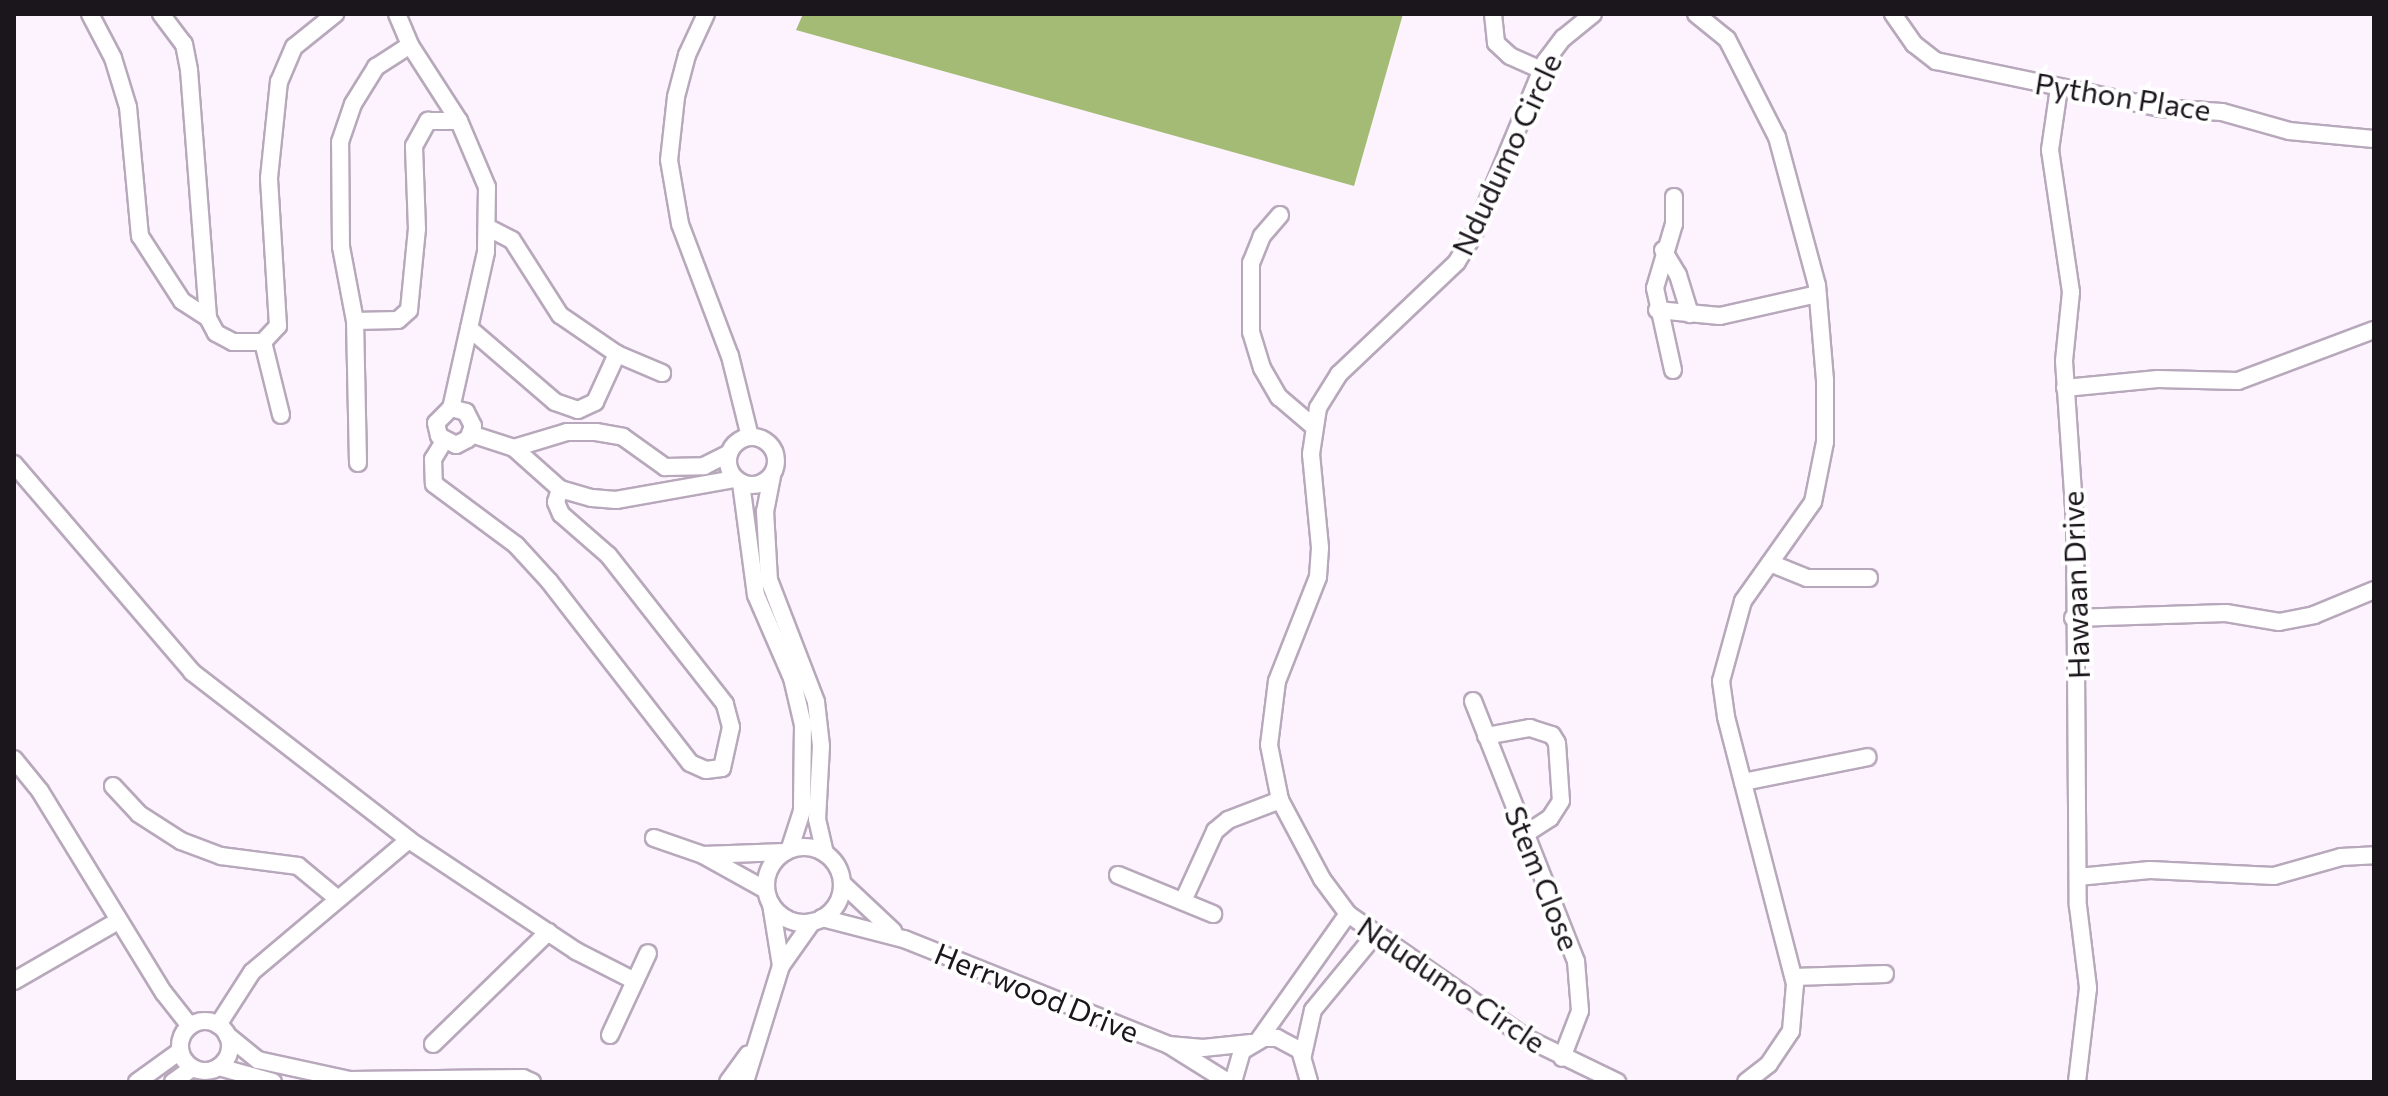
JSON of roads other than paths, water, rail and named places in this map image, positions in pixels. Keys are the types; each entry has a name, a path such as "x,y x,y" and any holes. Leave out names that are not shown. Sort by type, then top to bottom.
{"street":[{"path":"90,14 113,58 128,107 140,236 161,275 182,301 208,318"},
{"path":"161,14 184,44 189,70 208,318 216,333 233,342 263,342 278,326 269,178 279,82 294,47 335,14"},
{"path":"397,14 410,45 459,121 487,187 488,228 469,328 451,408 436,423 444,441"},
{"path":"706,14 687,55 676,97 669,160 680,224 730,356 750,437"},
{"path":"1493,14 1496,43 1510,56 1542,70"},
{"name":"Ndudumo Circle","path":"1593,14 1563,38 1542,70 1473,236 1457,262 1339,374 1313,426 1318,577 1277,681 1269,745 1280,800 1322,879 1348,914 1374,936 1562,1058 1617,1082"},
{"path":"1696,14 1727,39 1770,119 1818,294 1825,380 1821,473 1813,502 1743,601 1721,681 1743,782 1794,977 1791,1031 1769,1064 1746,1082"},
{"name":"Python Place","path":"1893,14 1914,44 1936,61 2160,108 2222,112 2289,131 2374,139"},
{"path":"358,463 355,321 341,247 340,142 353,104 376,67 410,45"},
{"name":"Hawaan Drive","path":"2059,88 2050,150 2070,272 2065,388 2075,522 2073,618 2081,798 2078,877 2088,988 2077,1082"},
{"path":"355,321 398,320 409,310 417,229 414,146 428,121 459,121"},
{"path":"1673,370 1657,310 1663,250 1674,224 1674,197"},
{"path":"1280,215 1262,236 1251,263 1251,332 1262,368 1279,397 1313,426"},
{"path":"488,228 512,240 560,315 617,354 662,373"},
{"path":"1663,250 1678,275 1690,314"},
{"path":"1657,310 1720,316 1818,294"},
{"path":"469,328 555,402 578,410 595,402 617,354"},
{"path":"2065,388 2158,379 2238,381 2374,330"},
{"path":"263,342 281,415"},
{"path":"444,441 462,443 471,434 471,418 451,408"},
{"path":"514,448 567,432 596,432 623,437 665,467 704,466 729,453 737,442 750,437 774,449 765,511 769,580 816,702 821,746 817,819 825,853 843,884 904,939"},
{"path":"471,434 514,448 560,489 616,500 738,481 761,484 772,476"},
{"path":"444,441 433,459 434,484 516,545 549,581 690,763 706,770 722,768 731,727 725,704 608,555 561,514 556,502 560,489"},
{"path":"729,453 728,467 738,481 756,595 792,678 803,725 802,811 787,851 770,869 768,896 781,966"},
{"path":"14,464 192,672 409,840 548,932 635,981"},
{"path":"1770,563 1821,580 1869,578"},
{"path":"2073,618 2226,613 2279,622 2314,615 2374,590"},
{"name":"Stem Close","path":"1473,701 1580,977 1580,1011 1562,1058"},
{"path":"1486,736 1530,728 1552,735 1557,743 1561,801 1550,818 1525,834"},
{"path":"1743,782 1868,757"},
{"path":"14,759 40,791 118,921 190,1026 222,1030 258,1060 350,1080 523,1078 532,1082"},
{"path":"113,786 139,814 181,841 221,856 298,866 338,899"},
{"path":"1183,901 1215,831 1228,820 1280,800"},
{"path":"654,838 703,855 768,896 788,919 817,920 904,939"},
{"path":"219,1067 228,1056 222,1030 252,972 409,840"},
{"path":"703,855 787,851 825,853"},
{"path":"2078,877 2150,870 2274,876 2341,857 2374,855"},
{"path":"1118,875 1213,914"},
{"path":"745,1082 781,966 817,920 837,904 843,884"},
{"path":"1231,1082 1235,1061 1254,1042 1348,914"},
{"path":"14,981 118,921"},
{"path":"433,1044 548,932"},
{"path":"1310,1072 1313,1010 1374,936"},
{"name":"Herrwood Drive","path":"904,939 1169,1045 1231,1082"},
{"path":"610,1035 648,953"},
{"path":"1794,977 1885,974"},
{"path":"190,1026 181,1037 180,1051 192,1068"},
{"name":"Herrwood Drive","path":"1169,1045 1254,1042 1277,1038 1310,1072"},
{"path":"728,1082 755,1045"},
{"path":"137,1082 180,1051"},
{"path":"173,1082 192,1068 219,1067 273,1082"}]}
